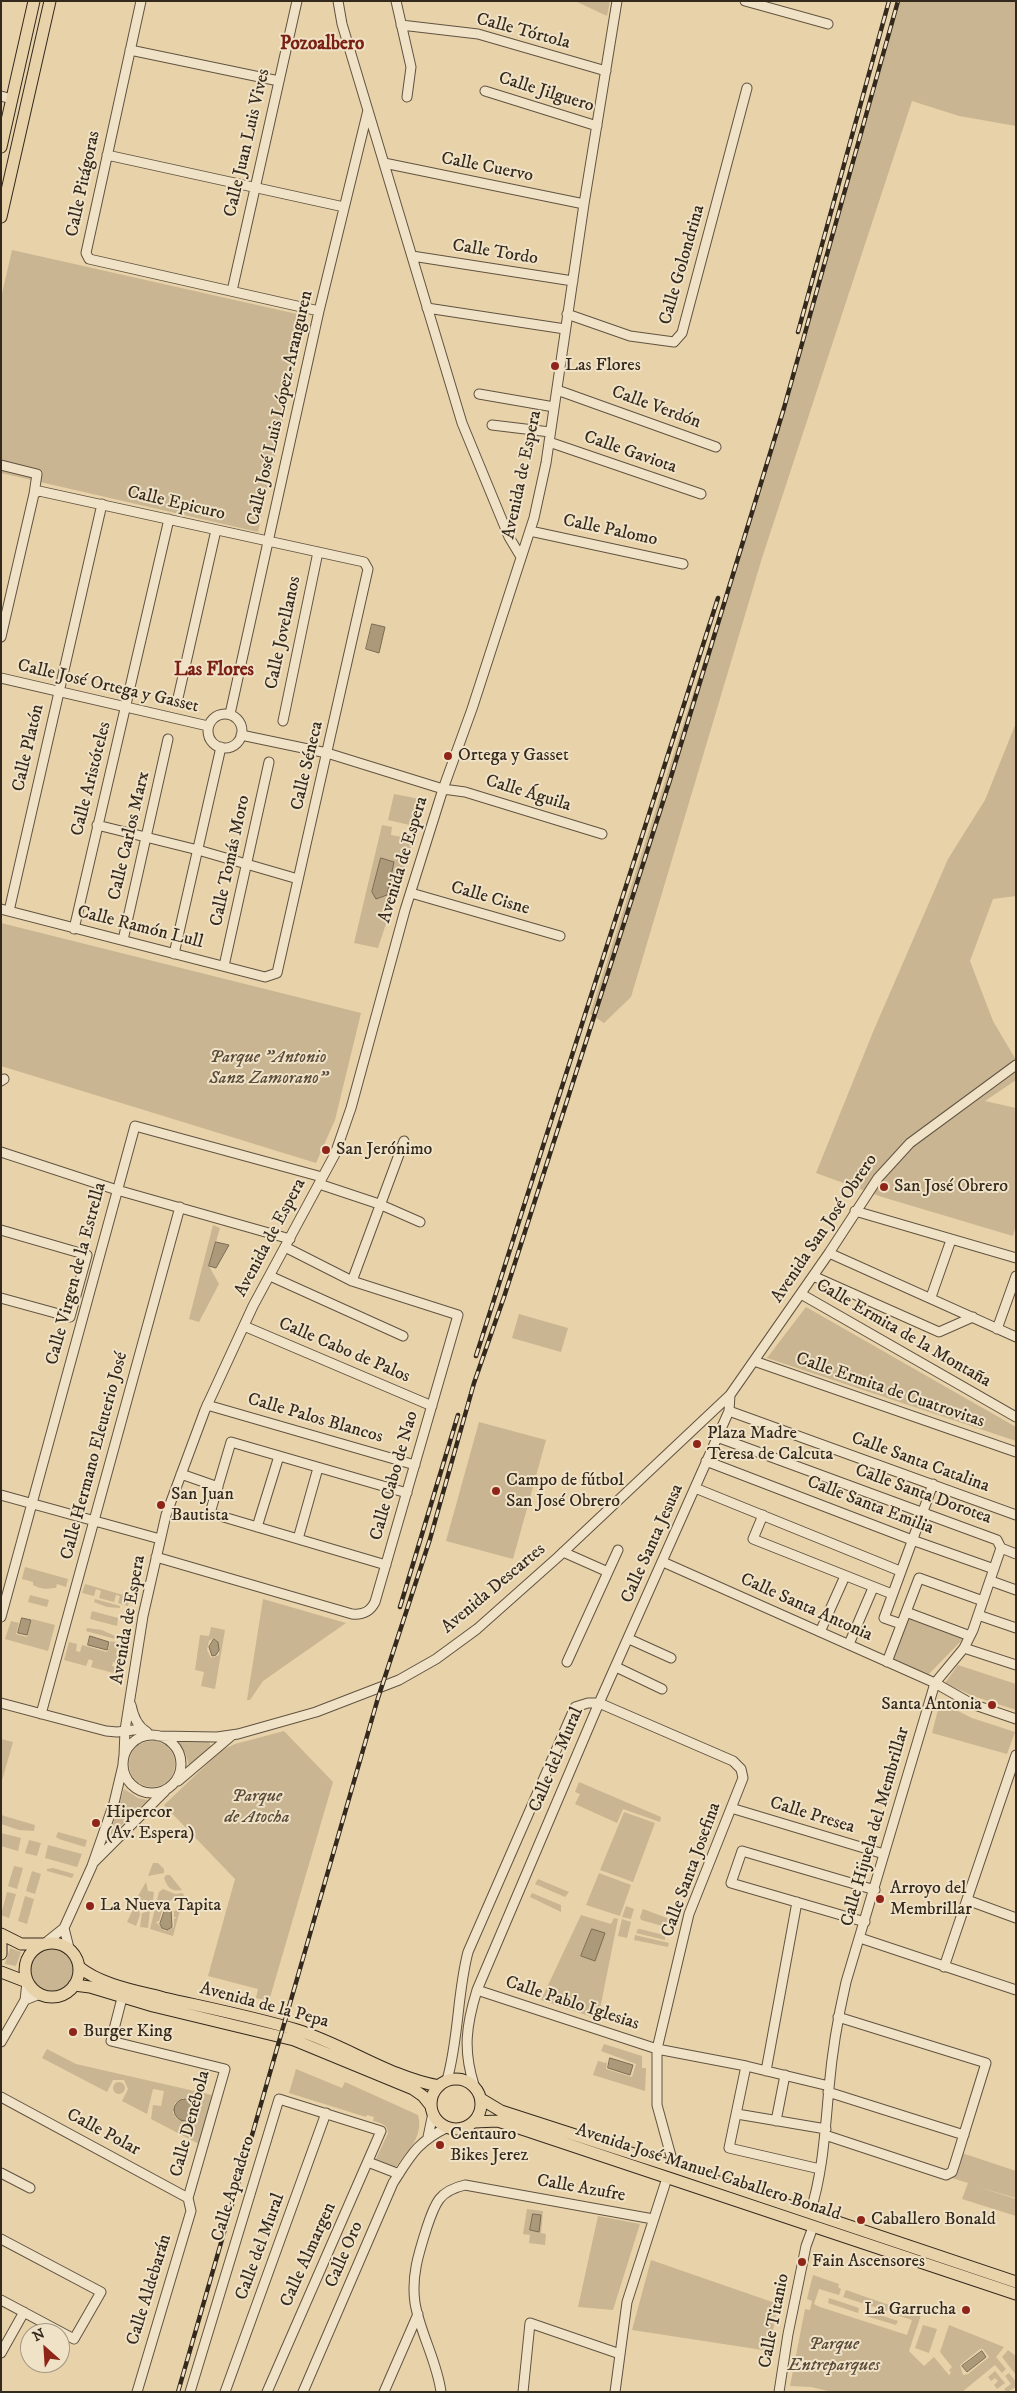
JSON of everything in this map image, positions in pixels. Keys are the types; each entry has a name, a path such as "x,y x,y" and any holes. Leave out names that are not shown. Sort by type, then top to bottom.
{"main road":[{"path":"1,147 7,97 34,1"},
{"path":"1,217 50,1"},
{"path":"1,1934 21,1944 61,1944 69,1948 79,1967 77,1980 74,1985 66,1993 58,1996 40,1994 27,1982 1,1972"},
{"path":"1,1942 1,1954"},
{"path":"27,1982 25,1963 35,1948 44,1944"},
{"name":"Avenida de la Pepa","path":"79,1967 93,1977 143,1992 271,2023 322,2038 416,2081 443,2083"},
{"name":"Avenida de la Pepa","path":"74,1985 86,1986 122,1998 310,2046 412,2089 423,2096 432,2110"},
{"path":"462,2079 474,2086 481,2099 479,2116 474,2122 462,2128 448,2127 437,2119 432,2110 432,2099 443,2083 462,2079"},
{"name":"Avenida José Manuel Caballero Bonald","path":"481,2099 501,2111 1016,2282"},
{"name":"Avenida José Manuel Caballero Bonald","path":"474,2122 498,2121 813,2227 968,2276 1016,2294"}],"street":[{"name":"Calle Pitágoras","path":"141,1 86,254 89,259 320,311"},
{"name":"Calle Juan Luis Vives","path":"232,291 297,1"},
{"path":"338,1 342,24 462,423 509,537 521,557"},
{"path":"396,1 411,67 407,97"},
{"name":"Avenida de Espera","path":"44,1944 64,1928 92,1866 114,1803 124,1760 125,1730 143,1616 160,1539 181,1474 207,1405 244,1326 335,1154 351,1108 376,1011 442,789 530,530 549,442 572,281 617,1"},
{"path":"745,1 828,24"},
{"name":"Calle Tórtola","path":"401,25 478,34 606,71"},
{"path":"130,50 279,81"},
{"name":"Calle Golondrina","path":"567,314 630,336 674,342 678,339 684,324 747,88"},
{"name":"Calle Jilguero","path":"484,91 597,126"},
{"name":"Calle José Luis López-Aranguren","path":"230,714 320,311 368,110"},
{"path":"108,155 344,207"},
{"name":"Calle Cuervo","path":"384,163 584,204"},
{"name":"Calle Tordo","path":"412,256 572,281"},
{"path":"427,308 565,330"},
{"name":"Calle Verdón","path":"557,390 716,447"},
{"path":"479,394 554,407"},
{"path":"492,425 550,432"},
{"name":"Calle Gaviota","path":"549,442 701,494"},
{"path":"1,464 37,474 36,493 1,637"},
{"name":"Calle Epicuro","path":"36,493 102,504 268,543 364,562"},
{"name":"Calle Platón","path":"5,910 102,504"},
{"name":"Calle Aristóteles","path":"74,929 168,519"},
{"path":"178,698 216,530"},
{"name":"Calle Palomo","path":"530,530 683,564"},
{"name":"Calle Jovellanos","path":"283,722 318,552"},
{"name":"Calle Séneca","path":"272,976 277,972 367,579 368,568 364,562"},
{"name":"Calle José Ortega y Gasset","path":"1,678 208,726"},
{"path":"230,714 237,719 241,727 241,735 234,745 221,747 212,742 208,726 216,716 230,714"},
{"path":"241,735 327,753 442,789"},
{"name":"Calle Carlos Marx","path":"123,940 168,739"},
{"path":"174,954 221,747"},
{"name":"Calle Tomás Moro","path":"224,966 269,762"},
{"name":"Calle Águila","path":"442,789 465,792 602,834"},
{"path":"97,826 198,850 246,865 298,878"},
{"name":"Calle Cisne","path":"411,893 560,936"},
{"name":"Calle Ramón Lull","path":"5,910 265,977 272,976"},
{"name":"Avenida San José Obrero","path":"730,1395 801,1294 888,1164 910,1143 1016,1065"},
{"name":"Calle Virgen de la Estrella","path":"1,1617 135,1126 321,1180"},
{"path":"352,1281 404,1141"},
{"name":"Calle Cabo de Nao","path":"1,1152 117,1190 180,1207 288,1243 352,1281 458,1315 407,1494 371,1610 358,1614 156,1557"},
{"path":"321,1180 420,1222"},
{"name":"Calle Hermano Eleuterio José","path":"41,1714 180,1207"},
{"path":"855,1211 1016,1258"},
{"path":"1,1230 86,1255 70,1317 1,1298"},
{"path":"931,1297 951,1240"},
{"path":"829,1253 931,1297 972,1318 1016,1337"},
{"path":"270,1276 403,1336"},
{"path":"813,1276 939,1332 972,1318"},
{"path":"997,1329 1016,1276"},
{"name":"Calle Ermita de la Montaña","path":"801,1294 1016,1417"},
{"name":"Calle Cabo de Palos","path":"244,1326 432,1406"},
{"name":"Calle Ermita de Cuatrovitas","path":"754,1361 1016,1452"},
{"name":"Calle Santa Jesusa","path":"599,1703 729,1411 730,1395"},
{"name":"Avenida Descartes","path":"156,1735 208,1738 234,1735 316,1712 399,1680 436,1659 477,1629 563,1552 730,1395"},
{"name":"Calle Palos Blancos","path":"207,1405 415,1465"},
{"name":"Calle Santa Catalina","path":"729,1411 1016,1515"},
{"name":"Calle Santa Dorotea","path":"717,1437 997,1540 1001,1548 1016,1554"},
{"path":"386,1564 210,1513 231,1442 407,1494"},
{"path":"257,1527 279,1456"},
{"name":"Calle Santa Emilia","path":"706,1461 912,1540 994,1569"},
{"path":"298,1539 318,1468"},
{"path":"181,1474 218,1487"},
{"path":"900,1624 884,1618 933,1484"},
{"path":"695,1488 900,1571"},
{"path":"1,1495 160,1539"},
{"path":"763,1515 753,1538 873,1588 892,1594"},
{"path":"935,1683 964,1648 970,1636 991,1581 1001,1548"},
{"path":"567,1662 618,1550"},
{"path":"563,1552 608,1572"},
{"name":"Calle Santa Antonia","path":"663,1562 935,1683 972,1704 1016,1719"},
{"path":"820,1632 845,1576"},
{"path":"887,1662 919,1578 983,1601"},
{"path":"991,1581 1016,1590"},
{"path":"849,1644 873,1588"},
{"path":"906,1612 970,1636"},
{"path":"978,1615 1016,1628"},
{"path":"629,1639 671,1658"},
{"path":"964,1648 1016,1665"},
{"path":"616,1668 662,1689"},
{"name":"Calle Hijuela del Membrillar","path":"935,1683 860,1938 1016,1990"},
{"name":"Avenida de Espera","path":"131,1700 132,1711 142,1729"},
{"path":"1,1703 106,1730 142,1729 156,1735 172,1742 178,1750 181,1759 181,1769 178,1778 171,1787 155,1793 137,1789 130,1782 124,1760 135,1741 156,1735"},
{"name":"Calle del Mural","path":"443,2083 454,2056 461,1980 468,1952 575,1707 588,1703 599,1703 476,1990 470,2013 466,2052 474,2086"},
{"name":"Calle Santa Josefina","path":"599,1703 733,1761 741,1768 744,1778 689,1914 657,2049 657,2105 674,2167"},
{"name":"Avenida Descartes","path":"171,1787 234,1735"},
{"path":"944,1967 1016,1755"},
{"name":"Avenida de Espera","path":"92,1866 108,1846 171,1787"},
{"name":"Calle Presea","path":"731,1808 884,1854"},
{"path":"866,1922 731,1883 742,1851 875,1890"},
{"path":"967,1900 1016,1918"},
{"path":"766,2071 797,1902"},
{"path":"64,1928 69,1948"},
{"path":"810,2213 820,2168 838,2017 860,1938"},
{"path":"1,2042 24,2000 27,1982"},
{"name":"Calle Pablo Iglesias","path":"476,1990 657,2049 785,2075 964,2135"},
{"path":"24,2000 40,1994"},
{"name":"Calle Denébola","path":"122,1998 111,2041 225,2069 188,2198"},
{"path":"737,2114 825,2132 946,2175 952,2172 986,2063 838,2017"},
{"path":"746,2066 729,2148 820,2168"},
{"path":"776,2121 785,2075"},
{"name":"Calle Polar","path":"1,2097 188,2198"},
{"name":"Calle Apeadero","path":"190,2392 279,2098 381,2130"},
{"path":"428,2137 432,2110"},
{"name":"Calle del Mural","path":"225,2392 326,2113"},
{"name":"Calle Oro","path":"303,2392 399,2174 410,2157 428,2137 448,2127"},
{"name":"Calle Almargen","path":"267,2392 381,2130"},
{"path":"368,2162 399,2174"},
{"path":"1,2173 30,2188"},
{"path":"615,2392 626,2302 667,2178"},
{"name":"Calle Azufre","path":"441,2392 439,2375 418,2314 414,2286 416,2264 437,2201 448,2189 465,2185 653,2219"},
{"name":"Calle Aldebarán","path":"136,2392 191,2211 188,2198"},
{"name":"Calle Titanio","path":"779,2392 788,2334 806,2246 813,2227"},
{"path":"1,2239 101,2292 74,2340 1,2300"},
{"path":"1,2353 24,2312"},
{"path":"384,2392 418,2314"},
{"path":"523,2392 530,2323 620,2354"}],"green space":[{"path":"575,1 610,1 607,16"},
{"path":"900,1 1016,1 1016,126 959,116 912,101 762,558 631,997 604,1023 590,1014 737,561 822,278"},
{"path":"12,250 306,316 258,532 1,473 1,298"},
{"path":"1016,723 1016,896 993,899 970,961 993,1021 1016,1060 1016,1080 985,1101 1016,1108 1016,1224 1013,1236 882,1197 816,1173 873,1032 948,859 985,800"},
{"path":"394,794 420,799 414,826 388,820"},
{"path":"382,825 392,827 391,835 414,839 378,948 354,943"},
{"name":"Parque \"Antonio Sanz Zamorano\"","path":"1,923 361,1013 335,1120 316,1163 1,1066"},
{"path":"213,1225 220,1228 209,1266 219,1284 199,1322 189,1319"},
{"path":"806,1307 1016,1427 1016,1441 767,1358"},
{"path":"519,1314 568,1328 561,1352 512,1338"},
{"name":"Campo de fútbol San José Obrero","path":"479,1422 546,1440 513,1559 446,1541"},
{"path":"25,1567 68,1579 66,1587 57,1584 56,1588 45,1589 37,1587 33,1585 33,1582 22,1579"},
{"path":"85,1584 130,1597 128,1606 118,1603 120,1596 116,1595 114,1602 99,1598 101,1591 96,1589 94,1596 82,1593"},
{"path":"30,1595 49,1600 47,1607 28,1602"},
{"path":"95,1599 120,1606 120,1608 107,1607 94,1602"},
{"path":"263,1599 346,1623 263,1681 250,1700 247,1700"},
{"path":"92,1611 118,1618 117,1626 90,1619"},
{"path":"906,1616 963,1639 928,1675 892,1660"},
{"path":"32,1619 55,1625 48,1651 5,1639 11,1621 19,1623 16,1634 27,1637"},
{"path":"211,1627 225,1630 215,1689 201,1686 204,1672 195,1670 200,1635 209,1636","holes":["214,1638 218,1641 219,1655 211,1658 207,1650 209,1641"]},
{"path":"87,1628 102,1630 115,1636 115,1639 86,1631"},
{"path":"111,1641 125,1645 124,1651 117,1649 116,1654 122,1656 120,1663 113,1662 112,1666 119,1668 117,1674 91,1667 93,1661 89,1659 86,1666 64,1660 69,1642 77,1644 76,1651 80,1652 82,1645 107,1652"},
{"path":"958,1665 1016,1684 1016,1710 973,1696 945,1683"},
{"path":"940,1702 972,1718 1015,1732 1007,1754 932,1733"},
{"name":"Parque de Atocha","path":"284,1731 333,1782 269,2001 256,1998 258,1989 208,1976 235,1879 164,1805 222,1750 235,1744"},
{"path":"1,1739 13,1742 1,1784 2,1741"},
{"path":"177,1740 209,1742 211,1746 189,1766 185,1752"},
{"path":"157,1741 169,1747 174,1755 174,1773 169,1781 161,1786 147,1787 135,1781 130,1773 129,1759 135,1747 143,1742"},
{"path":"579,1782 661,1817 660,1822 623,1809 617,1823 575,1804 580,1794 575,1792"},
{"path":"124,1789 138,1798 148,1800 109,1837"},
{"path":"624,1812 655,1823 633,1882 600,1870"},
{"path":"1,1815 35,1825 34,1831 19,1830 1,1824"},
{"path":"58,1832 87,1840 85,1847 59,1839 56,1837"},
{"path":"1,1833 21,1838 18,1851 1,1846"},
{"path":"29,1840 41,1843 37,1856 25,1853"},
{"path":"48,1845 82,1854 77,1867 45,1858"},
{"path":"153,1863 158,1863 164,1869 164,1873 148,1876"},
{"path":"14,1866 23,1868 17,1889 8,1886"},
{"path":"53,1868 74,1874 72,1878 47,1871 47,1869"},
{"path":"32,1871 41,1874 35,1894 26,1891"},
{"path":"599,1873 631,1885 620,1916 586,1905"},
{"path":"166,1875 170,1875 182,1890 176,1891 169,1887 164,1878"},
{"path":"538,1879 569,1892 565,1897 535,1884"},
{"path":"146,1882 148,1891 154,1892 152,1908 143,1909 142,1907 146,1901 141,1903 138,1896"},
{"path":"163,1889 175,1894 183,1893 184,1896 173,1936 150,1929 159,1892","holes":["172,1899 178,1899 180,1905 174,1912 174,1917 177,1917 174,1919 174,1927 165,1931 156,1922 159,1921 163,1908"]},
{"path":"7,1892 16,1894 9,1918 1,1915"},
{"path":"532,1893 561,1905 561,1912 530,1897"},
{"path":"25,1896 34,1899 27,1924 18,1921"},
{"path":"137,1901 140,1915 136,1926 127,1922"},
{"path":"626,1906 634,1909 631,1919 622,1917"},
{"path":"643,1909 675,1921 673,1929 641,1920 640,1917"},
{"path":"150,1911 148,1928 140,1927 142,1913"},
{"path":"581,1915 611,1924 614,1918 618,1919 598,2019 541,2000"},
{"path":"622,1919 631,1922 627,1938 618,1936"},
{"path":"638,1929 671,1937 665,1937 665,1940 636,1933"},
{"path":"635,1935 669,1943 668,1947 634,1940"},
{"path":"10,1948 21,1952 16,1966 5,1964"},
{"path":"51,1948 63,1952 69,1958 73,1970 69,1982 63,1988 51,1992 39,1988 33,1982 29,1970 33,1958 39,1952"},
{"path":"604,2044 642,2056 642,2068 646,2068 645,2091 593,2075 598,2061 606,2063 607,2061 606,2069 632,2077 636,2064 601,2051"},
{"path":"47,2049 76,2064 212,2095 199,2144 151,2119 153,2105 161,2106 164,2091 153,2089 147,2114 122,2101 128,2089 124,2080 113,2080 107,2092 42,2058","holes":["183,2098 191,2100 197,2110 195,2118 188,2124 187,2121 177,2119 173,2113 175,2103"]},
{"path":"296,2069 342,2088 345,2082 418,2115 419,2130 417,2136 396,2167 376,2159 388,2133 385,2126 373,2121 374,2117 367,2115 366,2117 289,2093"},
{"path":"117,2082 121,2082 125,2088 121,2094 117,2094 113,2090 113,2086"},
{"path":"962,2153 1016,2171 1016,2198 978,2187 1016,2199 1016,2216 962,2199 968,2183 952,2178"},
{"path":"527,2209 543,2211 541,2233 546,2234 545,2245 529,2243 530,2235 523,2234"},
{"path":"598,2216 640,2224 613,2310 578,2307"},
{"path":"651,2260 778,2304 769,2351 632,2330"},
{"name":"Parque Entreparques","path":"813,2275 839,2284 838,2287 841,2289 839,2295 819,2289 814,2304 907,2335 912,2320 891,2313 894,2306 921,2315 909,2351 924,2366 934,2357 949,2375 951,2373 949,2370 952,2367 940,2352 949,2325 1004,2347 996,2357 1006,2369 1002,2373 995,2365 962,2392 832,2392 811,2387 790,2386 805,2309 810,2310 812,2301 807,2299","holes":["980,2349 983,2349 989,2357 968,2374 963,2375 960,2365"]},
{"path":"846,2290 889,2305 887,2311 843,2297"},
{"path":"829,2298 859,2308 858,2313 828,2303"},
{"path":"868,2311 898,2321 896,2325 866,2316"},
{"path":"923,2325 937,2329 929,2353 915,2348"},
{"path":"1008,2350 1016,2356 1016,2375 1002,2357"},
{"path":"995,2371 1005,2383 997,2389 994,2385 998,2381 995,2378 991,2381 988,2377"},
{"path":"1009,2373 1016,2382 1016,2387 1007,2392 1004,2389 1011,2384 1005,2376"}],"shaded area":[{"path":"372,624 385,627 379,653 366,649"},
{"path":"381,858 394,862 387,895 376,899 372,892"},
{"path":"216,1242 229,1245 216,1268 209,1266"},
{"path":"22,1618 31,1620 27,1635 18,1633"},
{"path":"90,1636 109,1642 107,1650 88,1645"},
{"path":"214,1639 218,1642 219,1650 216,1655 212,1656 209,1647"},
{"path":"166,1907 171,1909 172,1927 167,1930 162,1928 160,1924"},
{"path":"592,1929 605,1933 595,1961 581,1956"},
{"path":"610,2058 633,2065 630,2075 608,2068"},
{"path":"185,2099 193,2102 196,2110 193,2118 185,2121 177,2118 174,2110 177,2102"},
{"path":"533,2214 541,2215 539,2232 530,2230"},
{"path":"982,2351 986,2357 967,2372 962,2366"}],"railway":[{"path":"798,332 889,1"},
{"path":"178,2392 378,1698 430,1539 474,1383 504,1297 670,780 784,408 898,1"},
{"path":"476,1356 718,598"},
{"path":"400,1607 458,1415"}],"place":[{"name":"Las Flores","path":"555,366"},
{"name":"Ortega y Gasset","path":"448,756"},
{"name":"San Jerónimo","path":"326,1150"},
{"name":"San José Obrero","path":"884,1187"},
{"name":"Plaza Madre Teresa de Calcuta","path":"697,1444"},
{"name":"Campo de fútbol San José Obrero","path":"496,1491"},
{"name":"San Juan Bautista","path":"161,1505"},
{"name":"Santa Antonia","path":"992,1705"},
{"name":"Hipercor (Av. Espera)","path":"96,1823"},
{"name":"Arroyo del Membrillar","path":"880,1899"},
{"name":"La Nueva Tapita","path":"90,1906"},
{"name":"Burger King","path":"73,2032"},
{"name":"Centauro Bikes Jerez","path":"440,2145"},
{"name":"Caballero Bonald","path":"861,2220"},
{"name":"Fain Ascensores","path":"802,2262"},
{"name":"La Garrucha","path":"966,2310"}],"district":[{"name":"Pozoalbero","path":"322,45"},
{"name":"Las Flores","path":"214,671"}]}
